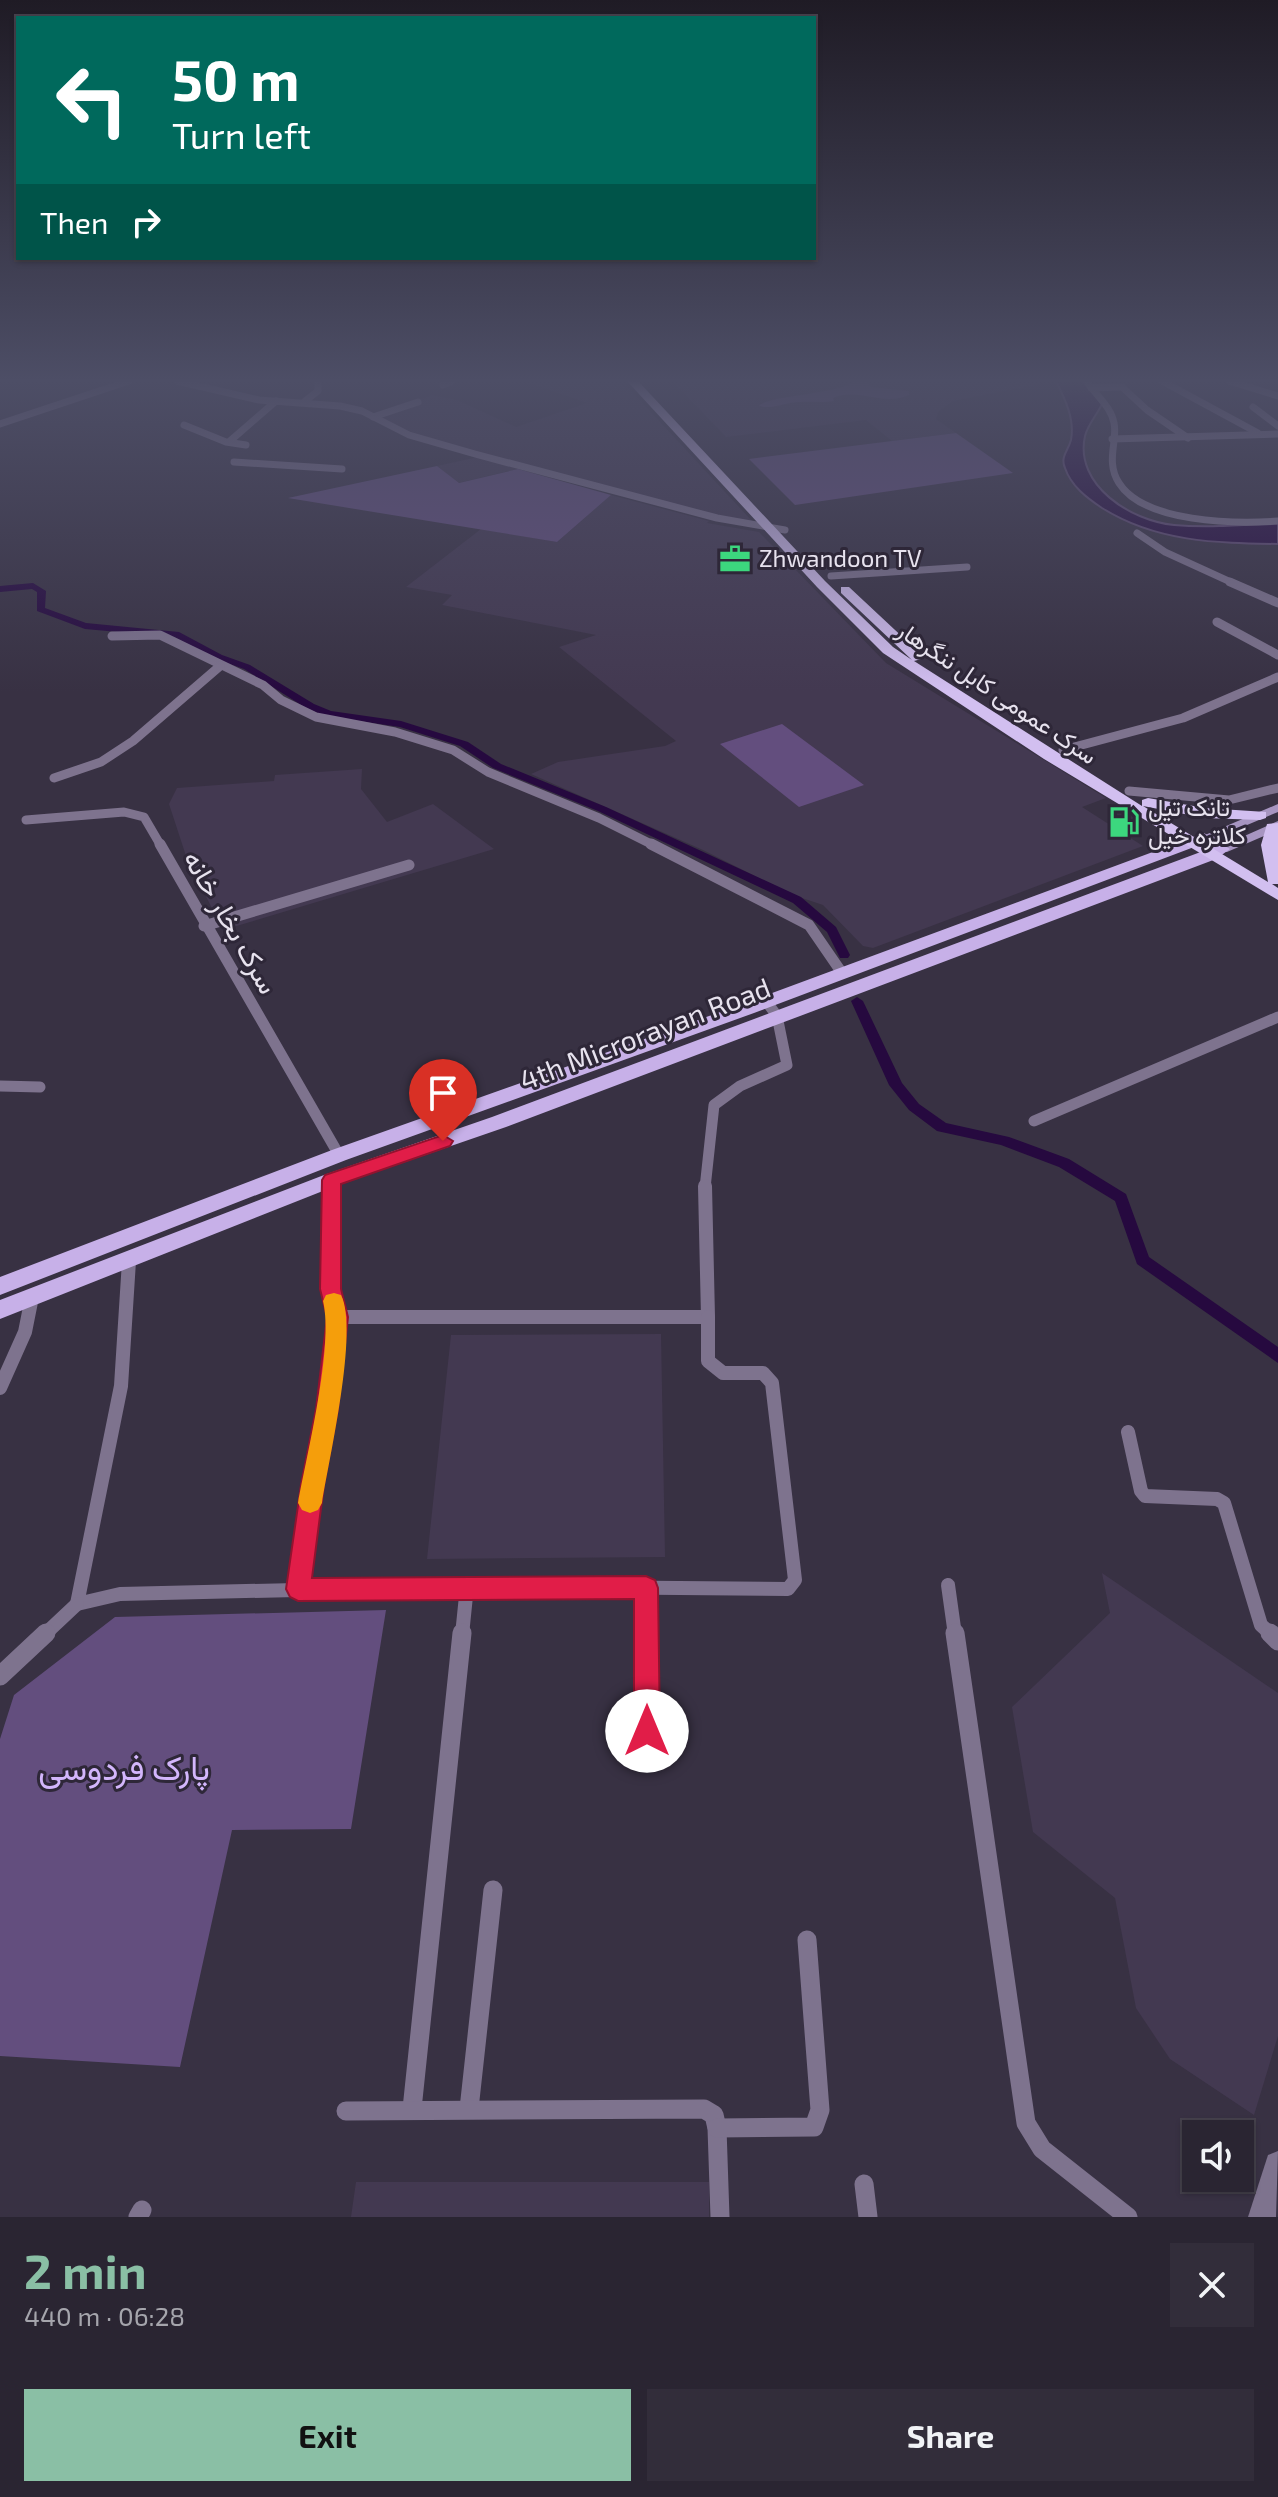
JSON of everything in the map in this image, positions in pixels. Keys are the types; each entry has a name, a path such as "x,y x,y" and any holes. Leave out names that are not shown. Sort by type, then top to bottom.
{"highway":[{"name":"سرک عمومی کابل ننگرهار","path":"735,484 783,532 888,650 952,694 1207,847"},
{"path":"741,484 783,532 921,660 982,702 1148,803 1207,847 1277,886"},
{"path":"1148,803 1270,823 1269,854 1277,886"}],"main road":[{"path":"1207,847 1270,823 1278,808"},
{"path":"1207,847 1270,823"},
{"name":"4th Microrayan Road","path":"0,1310 331,1180 499,1122 772,1009 842,973 1207,847"},
{"name":"4th Microrayan Road","path":"0,1286 339,1155 772,1009 1207,847"}],"street":[{"path":"595,484 783,532"},
{"path":"1121,484 1141,501 1212,522 1278,521"},
{"path":"1137,533 1165,552 1278,603"},
{"path":"831,576 967,567"},
{"path":"1217,622 1278,655"},
{"path":"112,636 160,635 253,679 281,700 316,717 395,732 453,750 488,772 599,818 809,925 842,973"},
{"path":"54,778 101,762 133,741 220,666"},
{"path":"1063,750 1183,718 1278,677"},
{"path":"1129,791 1229,800 1278,788"},
{"name":"سرک بخار خانه","path":"26,820 124,812 141,814 339,1155"},
{"path":"204,926 409,865"},
{"path":"0,1676 77,1604 120,1594 467,1586 788,1589 795,1580 772,1383 763,1373 723,1373 708,1361 707,1136 714,1105 740,1086 787,1065 772,1009"},
{"path":"1034,1121 1278,1017"},
{"path":"0,1086 40,1087"},
{"path":"298,1589 312,1485 327,1409 338,1317 331,1289 331,1180"},
{"path":"77,1604 121,1386 129,1261"},
{"path":"0,1388 12,1354 29,1326 32,1297"},
{"path":"338,1317 708,1317"},
{"path":"1128,1432 1141,1491 1145,1496 1217,1499 1224,1503 1261,1625 1278,1641"},
{"path":"948,1585 1026,2123 1042,2149 1128,2217"},
{"path":"412,2109 467,1586"},
{"path":"646,1588 647,1731"},
{"path":"469,2109 493,1890"},
{"path":"717,2128 814,2127 820,2110 807,1940"},
{"path":"346,2111 704,2109 714,2115 717,2128 720,2217"},
{"path":"1262,2217 1278,2165"},
{"path":"864,2184 868,2217"}],"shaded area":[{"path":"595,484 718,484 752,521 747,525"},
{"path":"1075,484 1097,484 1124,508 1157,522 1174,525 1278,523 1278,544 1209,541 1165,534 1122,519"},
{"path":"611,495 709,521 707,523 759,532 886,663 1106,798 1082,807 1143,846 873,948 863,946 823,905 793,895 703,850 531,774 558,762 665,746 676,741 559,647 596,635 442,605 452,595 406,587 481,529 557,542"},
{"path":"362,769 361,789 387,822 433,804 494,849 223,930 187,859 169,804 177,788 274,781 275,775"},
{"path":"661,1334 665,1557 427,1559 451,1335"},
{"path":"1102,1573 1278,1693 1278,2036 1254,2115 1170,2059 1136,2008 1115,1898 1033,1832 1012,1707 1110,1613"},
{"path":"356,2182 709,2182 709,2217 351,2217"}],"green space":[{"path":"351,484 573,484 611,495 557,542 288,498"},
{"path":"774,484 935,484 795,505"},
{"path":"782,724 864,785 799,807 720,744"},
{"name":"پارک فردوسی","path":"386,1610 351,1829 232,1830 180,2067 0,2056 0,1739 14,1695 115,1617"}],"waterway":[{"path":"0,589 33,586 42,591 40,609 85,626 176,634 219,657 247,667 310,706 329,714 401,724 464,744 497,766 602,809 797,900 831,930 844,955"},
{"path":"857,1001 896,1085 914,1107 942,1127 1004,1141 1064,1163 1121,1198 1142,1260 1278,1356"}],"slow traffic":[{"path":"310,1503 327,1409 338,1317 334,1301"}],"place":[{"name":"Zhwandoon TV","path":"735,559"},
{"name":"تانک تیل کلاتره خیل","path":"1124,822"}],"route":[{"path":"443,1141 331,1180 331,1289 338,1317 327,1409 312,1485 298,1589 467,1586 646,1588 647,1731"}]}
